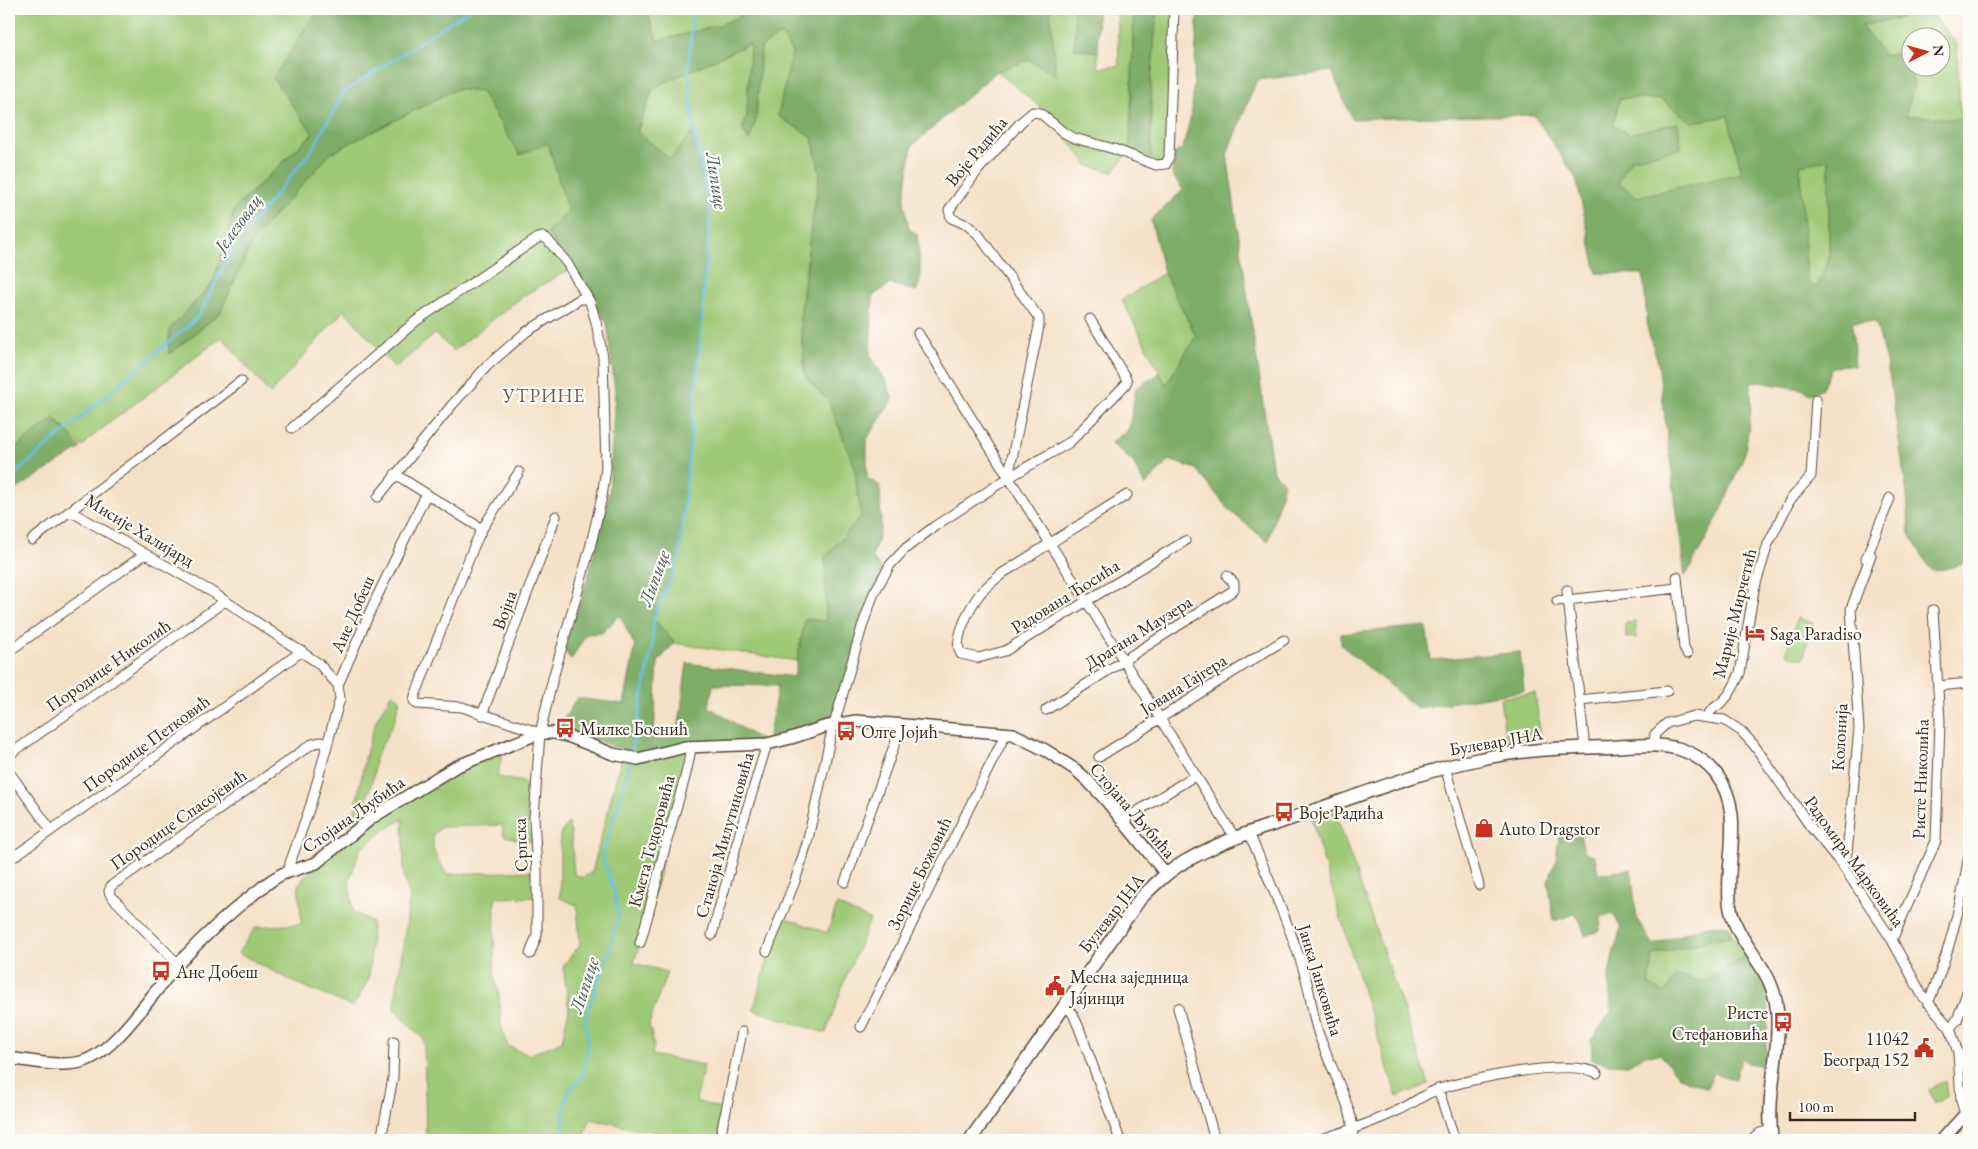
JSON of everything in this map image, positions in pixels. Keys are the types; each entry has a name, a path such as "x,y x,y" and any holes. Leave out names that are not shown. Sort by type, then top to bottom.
{"main road":[{"name":"Булевар ЈНА","path":"970,1140 1064,1004 1140,899 1166,874 1203,852 1249,833 1445,767 1504,754 1585,748 1653,746 1680,749 1707,764 1723,784 1729,797 1732,812 1730,897 1732,915 1739,932 1770,980 1776,1002 1777,1027 1770,1116 1771,1135"}],"street":[{"name":"Воје Радића","path":"1008,478 1039,326 1039,318 978,234 968,225 951,218 950,210 978,170 1021,122 1033,112 1040,113 1063,132 1074,138 1114,149 1156,165 1166,164 1170,157 1174,9"},
{"name":"Српска","path":"292,428 416,321 533,240 542,237 547,239 567,263 592,307 602,357 606,468 602,497 590,548 553,678 540,733 534,818 537,871 537,935 530,954"},
{"path":"378,497 458,398 499,355 536,325 580,298 586,299"},
{"path":"767,951 795,881 807,843 834,725 874,593 890,565 906,548 1008,478 1070,442 1125,385 1127,381 1124,375 1090,319"},
{"path":"918,333 1235,838"},
{"name":"Мисије Халијард","path":"241,381 70,511 225,601 302,651 327,670 338,684"},
{"name":"Марије Мирчетић","path":"1707,717 1708,712 1725,699 1740,674 1754,590 1768,544 1790,500 1811,476 1816,399"},
{"path":"519,472 482,529 414,701 417,704 462,707 540,733"},
{"path":"395,474 482,529"},
{"name":"Ане Добеш","path":"289,872 290,862 311,804 340,699 338,684 373,605 426,495"},
{"path":"1049,544 1127,495"},
{"name":"Колонија","path":"1842,865 1847,854 1859,729 1851,609 1852,595 1890,498"},
{"path":"32,540 70,511"},
{"name":"Војна","path":"482,715 556,516"},
{"name":"Радована Ћосића","path":"1049,544 1003,573 980,594 964,624 958,648 961,654 978,658 1011,649 1185,541"},
{"path":"9,651 145,554"},
{"name":"Колонија","path":"1851,609 1871,555"},
{"name":"Драгана Маузера","path":"1046,710 1231,592 1234,589 1234,583 1227,576"},
{"path":"1677,577 1684,648 1688,654"},
{"path":"1557,601 1678,588"},
{"path":"1567,590 1585,748"},
{"name":"Породице Николић","path":"9,755 225,601"},
{"name":"Ристе Николића","path":"1892,940 1936,841 1940,721 1933,610"},
{"name":"Јована Гајгера","path":"1099,757 1284,640"},
{"name":"Породице Петковић","path":"9,860 302,651"},
{"path":"1938,686 1969,683"},
{"path":"1579,700 1667,691"},
{"name":"Радомира Марковића","path":"1653,746 1656,734 1667,723 1684,718 1707,717 1724,720 1734,726 1754,746 1814,832 1842,865 1892,940 1928,1003 1950,1028 1958,1053 1961,1101 1967,1112"},
{"name":"Стојана Љубића","path":"9,1058 61,1063 81,1062 90,1058 115,1039 178,964 212,929 235,908 272,880 316,863 373,818 456,767 540,733 555,733 570,737 630,758 691,747 768,744 834,725 856,721 1006,733 1033,743 1076,770 1096,789 1166,874"},
{"path":"845,882 902,724"},
{"name":"Зорице Божовић","path":"861,1028 1006,733"},
{"name":"Породице Спасојевић","path":"178,964 110,896 111,886 312,744 328,743"},
{"name":"Станоја Милутиновића","path":"712,935 740,832 768,744"},
{"name":"Кмета Тодоровића","path":"640,943 678,804 691,747"},
{"path":"1445,767 1479,885"},
{"path":"9,772 51,830"},
{"path":"1122,821 1196,775"},
{"name":"Јанка Јанковића","path":"1249,833 1285,916 1306,976 1319,1035 1343,1092 1350,1115 1353,1140"},
{"path":"1928,1003 1936,986 1953,929 1969,854"},
{"path":"1950,1028 1957,1020 1969,987"},
{"path":"1064,1004 1073,1014 1080,1028 1120,1140"},
{"path":"1178,1008 1216,1140"},
{"path":"719,1140 742,1032"},
{"path":"381,1140 393,1078 394,1041"},
{"path":"1317,1140 1352,1130 1400,1109 1438,1089 1502,1075 1569,1067 1581,1068 1597,1073"},
{"path":"1438,1089 1455,1140"},
{"path":"1942,1140 1967,1112"},
{"path":"1752,1140 1760,1132 1771,1135"}],"green space":[{"path":"9,9 331,9 312,18 313,133 235,208 213,283 169,330 170,354 220,313 254,238 331,153 456,89 481,92 520,155 548,142 568,212 572,268 526,294 453,351 435,334 395,368 344,310 270,394 222,337 89,439 83,447 54,418 9,453"},
{"path":"331,9 651,9 647,11 657,41 720,25 756,9 1050,9 1056,75 1029,60 997,71 912,146 904,201 909,229 917,234 921,277 917,291 890,284 873,296 870,354 885,379 893,399 867,439 867,478 880,486 881,528 872,558 884,571 867,612 834,725 767,744 685,747 640,752 623,750 559,727 577,698 624,704 635,647 620,615 602,633 586,634 571,660 564,649 587,581 609,496 615,391 607,323 547,232 568,212 548,143 520,155 481,92 456,89 331,153 254,238 220,313 169,354 169,330 213,283 235,208 313,134 273,78 312,18","holes":["781,34 792,52 778,116 812,137 820,173 811,228 800,320 805,376 829,402 854,465 861,517 825,557 826,621 805,619 794,677 687,663 678,732 654,735 658,662 674,643 654,619 679,558 701,334 710,209 694,131 670,159 637,131 653,88 750,43 747,115 742,129 749,141 756,120 761,47","713,685 778,686 767,744 709,707"]},
{"path":"756,9 720,25 656,42 647,10"},
{"path":"1050,9 1074,9 1075,48 1098,52 1098,68 1119,66 1117,9 1134,9 1130,150 1113,172 1089,166 1043,110 997,71 1029,60 1056,74"},
{"path":"1074,9 1097,9 1098,52 1075,49"},
{"path":"1134,9 1157,9 1151,82 1151,159 1130,150"},
{"path":"1157,9 1177,9 1167,159 1160,164 1151,159 1151,82"},
{"path":"1198,9 1918,9 1903,17 1861,26 1885,56 1900,53 1900,78 1912,78 1914,88 1905,115 1960,120 1969,126 1969,560 1949,568 1932,571 1909,534 1907,495 1889,374 1876,322 1852,322 1855,366 1842,365 1831,369 1821,390 1810,394 1802,389 1751,381 1751,409 1745,453 1721,511 1685,577 1658,362 1648,331 1643,274 1597,273 1576,178 1534,115 1352,119 1332,71 1257,80 1227,154 1273,471 1284,483 1268,542 1229,510 1196,469 1169,460 1145,486 1133,462 1111,443 1129,429 1136,388 1160,373 1166,385 1196,336 1164,273 1151,220 1183,190 1172,174 1175,153 1183,148 1192,111","holes":["1620,98 1661,99 1692,122 1728,116 1742,173 1637,197 1618,182 1631,159 1681,148 1678,123 1629,134 1613,125","1829,160 1829,259 1816,288 1807,281 1800,165"]},
{"path":"1918,9 1927,9 1943,28 1900,28 1900,53 1885,56 1861,26 1903,17"},
{"path":"781,34 792,52 778,116 812,137 820,173 811,228 800,320 805,376 829,402 854,465 861,517 826,557 826,622 805,619 797,661 674,643 654,619 679,558 701,334 694,131 670,159 637,132 653,88 751,43 747,115 742,129 749,140 756,120 761,47"},
{"path":"1950,36 1957,44 1960,120 1905,115 1914,88 1912,78 1950,78"},
{"path":"1619,98 1661,99 1692,122 1728,116 1742,173 1637,197 1618,182 1631,159 1681,148 1678,123 1629,134 1613,125"},
{"path":"1829,160 1829,259 1816,288 1807,281 1800,164"},
{"path":"1164,273 1196,336 1166,385 1122,300"},
{"path":"54,418 81,448 9,494 9,453"},
{"path":"1797,618 1813,623 1803,659 1786,654"},
{"path":"1635,622 1637,637 1626,638 1625,623"},
{"path":"1426,626 1431,660 1520,652 1524,691 1417,708 1341,645 1341,634"},
{"path":"392,693 400,699 394,722 375,758 374,775 367,797 373,817 415,791 504,748 497,777 528,783 528,819 531,842 504,836 502,825 442,827 433,834 433,849 446,874 537,871 537,897 495,898 494,973 499,995 501,1026 508,1046 529,1055 562,1041 569,1009 563,966 580,945 577,905 560,898 560,835 568,823 571,834 574,874 582,878 592,872 622,756 691,747 651,906 634,963 667,972 649,1024 654,1046 652,1055 704,1065 696,1101 726,1111 719,1140 695,1140 590,1119 585,1135 580,1140 426,1140 424,1040 394,1009 410,897 404,878 403,819 383,831 360,850 349,882 353,911 372,923 369,979 353,1007 296,983 238,953 256,927 302,924 298,885 316,863 362,826 352,825 366,754 376,720"},
{"path":"1535,693 1541,738 1506,742 1500,698"},
{"path":"1335,811 1429,1084 1397,1097 1311,819"},
{"path":"1579,831 1584,851 1595,857 1598,874 1631,869 1637,919 1653,945 1707,925 1728,926 1732,935 1653,955 1649,985 1665,993 1676,976 1702,982 1747,956 1769,995 1765,1066 1747,1063 1741,1058 1736,1080 1714,1073 1708,1088 1679,1077 1660,1054 1643,1055 1628,1065 1608,1064 1592,1060 1591,1040 1611,1012 1609,975 1621,928 1613,914 1602,916 1599,931 1585,936 1580,921 1575,914 1554,921 1548,882 1556,861 1559,835"},
{"path":"837,905 870,920 845,979 826,1033 753,1010 781,916 827,933"},
{"path":"1732,935 1747,956 1702,982 1676,976 1665,993 1649,986 1653,955"},
{"path":"1945,1081 1947,1096 1935,1103 1929,1089"}],"waterway":[{"name":"Јелезовац","path":"9,479 198,317 236,243 312,150 344,92 470,9"},
{"name":"Липице","path":"631,755 652,648 654,619 679,558 701,334 710,209 694,131 688,72 693,9"},
{"name":"Липице","path":"562,1140 564,1111 569,1089 583,1076 588,1044 585,1019 610,949 618,915 615,895 602,855 630,761"}],"place":[{"name":"Saga Paradiso","path":"1755,633"},
{"name":"Милке Боснић","path":"565,728"},
{"name":"Олге Јојић","path":"846,731"},
{"name":"Воје Радића","path":"1284,812"},
{"name":"Auto Dragstor","path":"1484,828"},
{"name":"Ане Добеш","path":"161,971"},
{"name":"Месна заједница Јајинци","path":"1055,986"},
{"name":"Ристе Стефановића","path":"1783,1022"},
{"name":"11042 Београд 152","path":"1924,1048"}],"district":[{"name":"УТРИНЕ","path":"544,395"}]}
